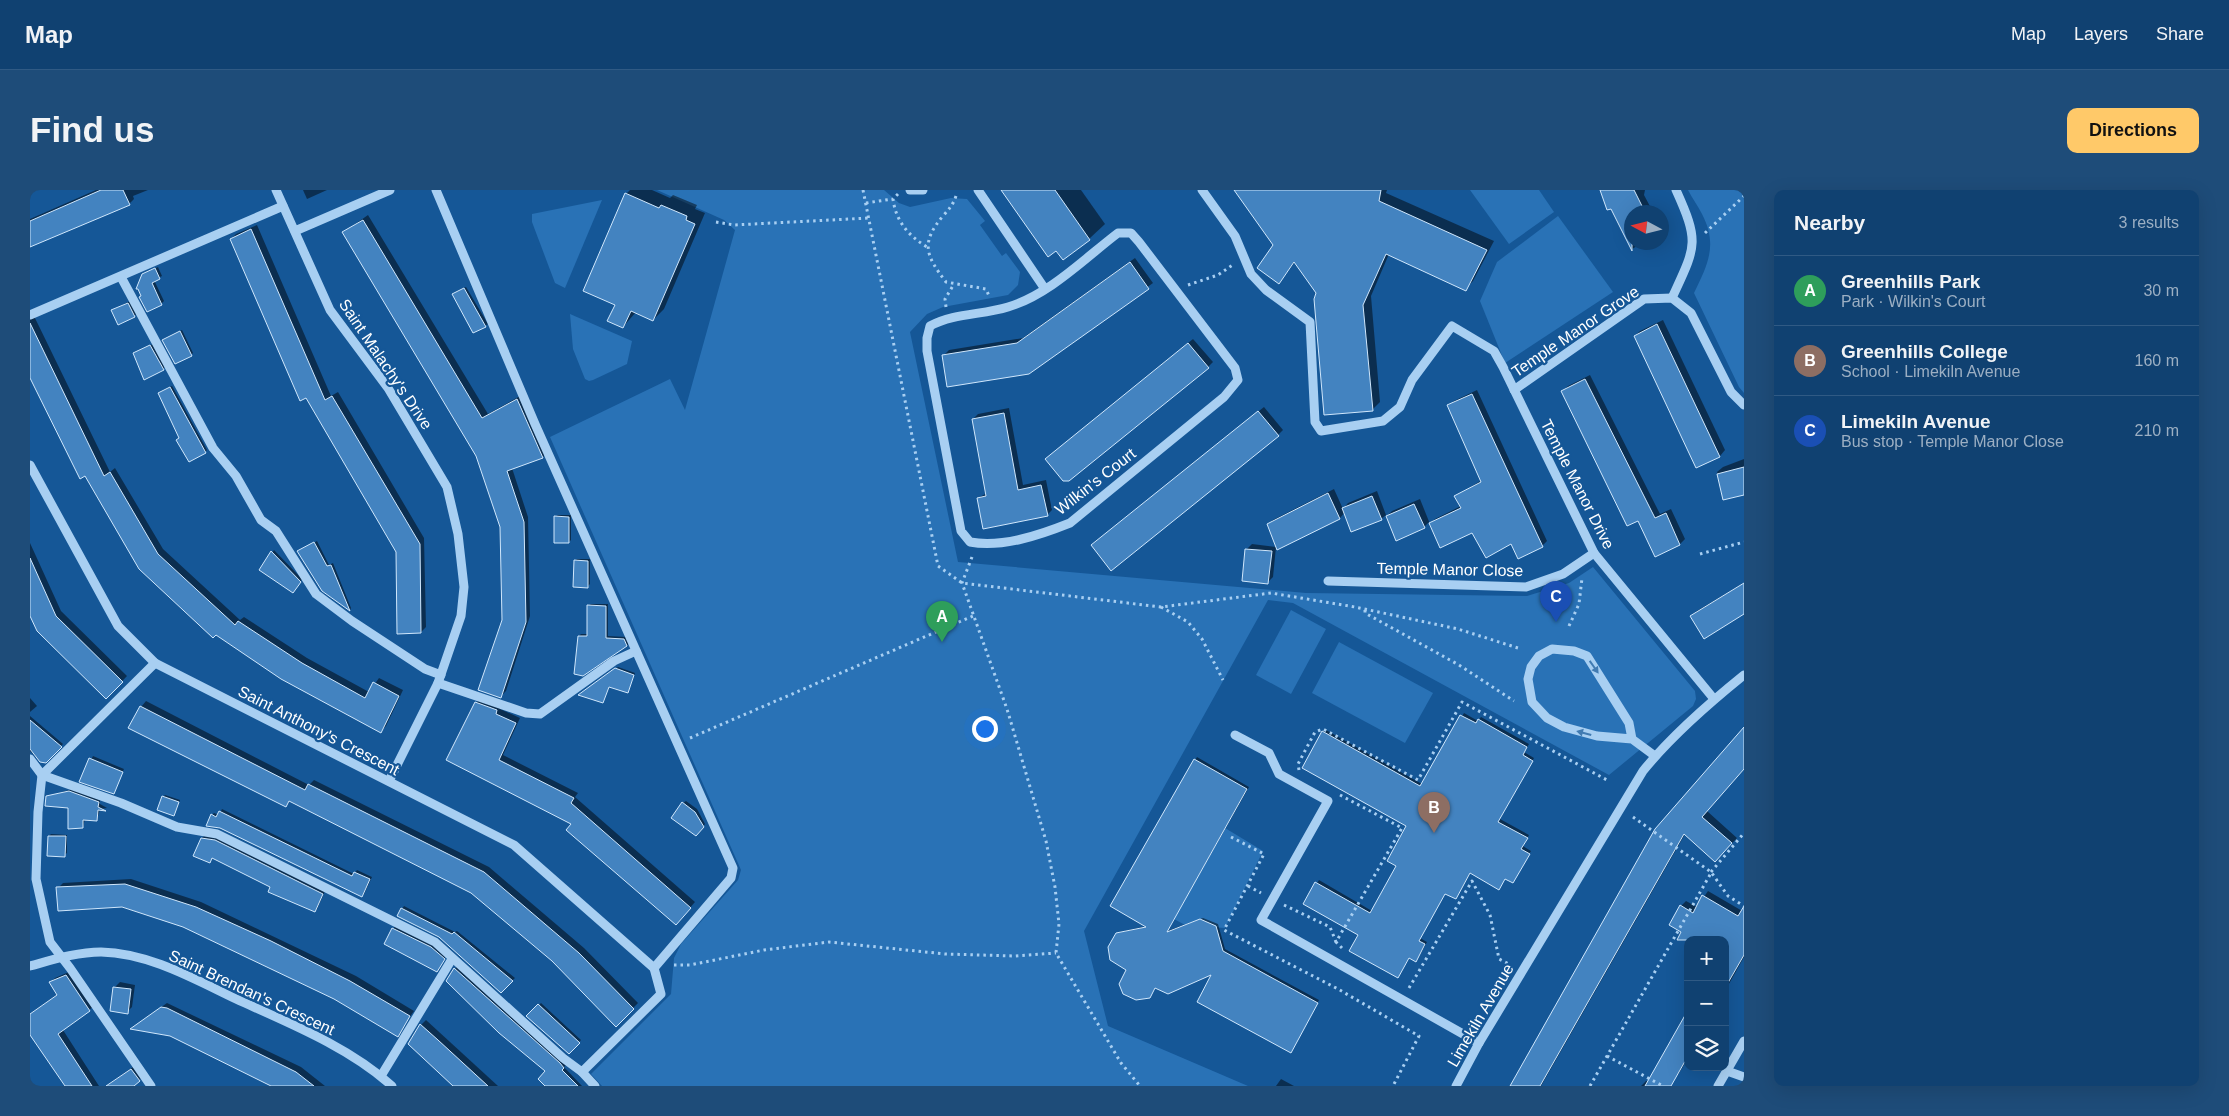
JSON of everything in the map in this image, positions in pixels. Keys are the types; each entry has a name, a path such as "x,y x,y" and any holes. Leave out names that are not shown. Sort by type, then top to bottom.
{"street":[{"name":"Saint Malachy's Drive","path":"276,190 330,310 388,388 447,486 458,534 464,587 461,616 440,679 389,781"},
{"path":"295,230 390,190"},
{"path":"436,190 535,424 733,868 731,878 654,968 661,994 582,1072"},
{"path":"910,190 923,190"},
{"path":"978,190 1045,289"},
{"path":"1202,190 1235,236 1244,257"},
{"path":"1676,190 1694,235 1692,255 1672,298 1691,313 1731,392 1744,405"},
{"path":"30,315 283,206"},
{"name":"Wilkin's Court","path":"1118,233 1131,233 1235,368 1238,380 1230,392 1070,523 1048,532 986,545 970,542 961,531 959,522 927,351 928,331 930,326 941,320 1009,307 1045,289 1118,233"},
{"name":"Temple Manor Drive","path":"1244,257 1251,274 1266,290 1310,322 1315,422 1321,431 1383,420 1400,407 1412,380 1452,326 1494,352 1594,553 1714,699"},
{"path":"121,277 213,448 236,476 261,520 276,531 316,594 352,621 440,679 526,713 540,714 614,661 636,651"},
{"name":"Temple Manor Grove","path":"1514,390 1644,299 1672,298"},
{"name":"Saint Anthony's Crescent","path":"30,465 118,626 155,664 514,845 654,968"},
{"name":"Temple Manor Close","path":"1328,581 1526,587 1563,574 1594,553"},
{"path":"1632,740 1625,717 1587,656 1574,651 1552,650 1539,656 1531,668 1528,679 1532,702 1547,718 1564,727 1597,736 1632,740 1655,756"},
{"path":"151,1086 50,942 36,879 38,812 42,775 155,664"},
{"name":"Limekiln Avenue","path":"1456,1086 1478,1043 1628,793 1655,756 1714,699 1744,675"},
{"path":"1235,735 1269,753 1279,774 1328,801 1261,920 1478,1043"},
{"path":"30,759 42,775 121,803 177,826 217,834 435,942 563,1058 582,1072 595,1086"},
{"name":"Saint Brendan's Crescent","path":"30,966 62,957 101,952 134,957 166,966 312,1034 381,1076 392,1086"},
{"path":"381,1076 452,958"},
{"path":"1729,1067 1744,1041"},
{"path":"1718,1086 1727,1071 1744,1078"}],"path":[{"path":"863,190 938,566 962,582 1161,607 1271,593 1458,629 1518,648"},
{"path":"866,203 893,199 901,190"},
{"path":"956,196 954,204 934,228 927,247 931,262 946,282 986,289 989,296"},
{"path":"1705,237 1705,231 1744,196"},
{"path":"893,199 900,223 912,238 927,247"},
{"path":"716,222 734,225 869,218"},
{"path":"1178,292 1184,287 1218,275 1244,257"},
{"path":"947,310 945,299 954,284"},
{"path":"1700,554 1744,542"},
{"path":"972,557 962,582 1007,709 1046,841 1055,886 1059,924 1056,953 1121,1063 1140,1086"},
{"path":"1569,626 1579,604 1582,578"},
{"path":"1161,607 1188,622 1202,639 1223,680"},
{"path":"1365,610 1365,613 1459,665 1514,701"},
{"path":"678,744 973,616"},
{"path":"1300,773 1298,764 1316,732 1323,729 1418,780 1462,702 1607,780"},
{"path":"1334,791 1402,828 1336,942"},
{"path":"1633,817 1711,873 1728,896 1744,906"},
{"path":"1590,1086 1711,873 1744,833"},
{"path":"1402,985 1410,989 1472,881 1490,915 1499,959 1509,964"},
{"path":"1248,886 1330,927 1336,942 1346,954"},
{"path":"674,965 690,965 764,950 829,942 945,954 1015,956 1056,953"},
{"path":"1393,1086 1419,1036"},
{"path":"1607,1056 1663,1086"}],"shaded area":[{"path":"657,190 884,190 899,203 910,207 951,198 967,199 985,221 980,225 1002,256 1006,253 1020,272 1018,285 1008,295 943,307 927,314 910,332 958,562 1306,593 1527,596 1569,583 1593,567 1695,691 1696,699 1693,706 1609,775 1293,603 1268,600 1084,931 1108,1026 1248,1086 602,1086 591,1074 671,994 674,958 681,944 738,880 741,870 550,437 670,379 685,410 735,230 724,220"},
{"path":"1470,190 1539,190 1554,212 1509,244"},
{"path":"1688,190 1744,190 1744,393 1739,387 1694,293 1707,263 1710,245 1707,225"},
{"path":"602,200 565,288 555,283 532,222 532,214"},
{"path":"1558,216 1613,292 1505,363 1480,301 1497,262"},
{"path":"570,314 632,341 627,364 593,380 585,379 573,349"},
{"path":"1291,610 1326,629 1291,694 1256,675"},
{"path":"1339,642 1433,693 1405,743 1312,693"},
{"path":"1225,828 1263,851 1225,928 1185,925 1174,919"}],"building":[{"path":"101,190 123,190 130,205 30,247 30,221"},
{"path":"1001,190 1055,190 1090,240 1063,260 1056,251 1048,257"},
{"path":"1234,190 1381,190 1379,201 1487,250 1466,291 1386,254 1363,305 1373,411 1324,415 1314,299 1316,293 1294,262 1279,284 1257,268 1273,245"},
{"path":"1600,190 1634,190 1642,205 1624,205 1624,235 1611,209 1607,210"},
{"path":"625,193 659,208 661,205 687,216 686,220 695,224 653,321 631,311 623,328 607,321 615,305 583,291"},
{"path":"363,220 482,418 517,399 543,458 507,471 524,522 526,622 501,698 478,690 502,620 500,527 476,456 342,232"},
{"path":"251,229 325,400 332,396 420,544 421,633 397,634 396,552 306,398 300,401 230,239"},
{"path":"1130,262 1149,289 1029,374 947,387 942,355 1017,343"},
{"path":"155,268 160,279 152,283 162,305 147,312 139,297 141,296 138,289 136,289 142,274"},
{"path":"464,288 486,327 473,333 452,294"},
{"path":"128,303 135,317 118,325 111,310"},
{"path":"30,323 104,476 110,472 158,554 235,625 238,621 302,663 365,698 373,682 399,696 381,733 281,679 216,635 213,638 139,569 85,476 80,479 30,378"},
{"path":"1657,324 1720,457 1696,468 1634,336"},
{"path":"180,331 192,356 175,364 162,340"},
{"path":"1188,343 1209,368 1069,481 1063,481 1045,459"},
{"path":"150,345 164,370 144,380 133,353"},
{"path":"1585,379 1655,518 1666,513 1680,545 1655,557 1638,521 1627,526 1561,391"},
{"path":"170,387 206,453 189,462 176,440 179,438 158,393"},
{"path":"1472,394 1543,547 1518,559 1511,544 1486,558 1472,533 1440,548 1429,523 1461,508 1454,496 1481,482 1447,405"},
{"path":"1258,411 1279,436 1111,571 1091,545"},
{"path":"1004,413 1018,490 1041,485 1048,516 983,529 977,498 986,496 972,419"},
{"path":"1744,467 1744,495 1723,500 1717,474"},
{"path":"1328,493 1340,519 1277,550 1267,524"},
{"path":"1372,496 1382,520 1351,532 1342,508"},
{"path":"1414,504 1425,528 1396,541 1386,516"},
{"path":"554,516 569,517 569,543 554,543"},
{"path":"314,542 327,566 331,565 350,611 322,591 297,551"},
{"path":"1245,549 1272,551 1268,584 1242,581"},
{"path":"271,551 301,582 293,593 259,570"},
{"path":"30,558 56,616 123,682 106,699 37,631 30,616"},
{"path":"574,560 588,561 588,588 573,587"},
{"path":"1744,583 1744,614 1704,639 1690,616"},
{"path":"587,605 606,606 606,638 624,639 627,646 583,676 574,674 578,636 587,636"},
{"path":"615,668 634,675 628,693 609,687 603,703 578,695"},
{"path":"475,702 497,710 496,714 516,723 499,760 574,798 571,803 691,908 676,925 566,830 571,824 446,760"},
{"path":"140,706 305,790 308,784 484,872 579,953 634,1009 616,1027 552,961 471,893 289,801 286,807 128,728"},
{"path":"1460,715 1476,723 1478,719 1527,747 1523,755 1533,761 1498,822 1528,838 1521,849 1530,854 1513,883 1505,879 1499,890 1470,873 1456,899 1445,894 1419,941 1425,944 1416,962 1409,958 1398,978 1349,951 1358,935 1303,904 1315,882 1370,913 1396,866 1387,861 1406,826 1302,768 1322,731 1420,786"},
{"path":"30,720 62,747 46,763 40,762 30,749"},
{"path":"1744,727 1744,769 1702,817 1732,843 1715,862 1684,834 1540,1086 1510,1086 1655,829"},
{"path":"89,758 123,772 114,794 79,782"},
{"path":"1194,759 1247,789 1167,932 1200,919 1216,926 1223,951 1318,1003 1291,1053 1197,1002 1211,975 1168,994 1155,988 1150,998 1136,1000 1123,994 1119,984 1126,970 1110,960 1108,947 1116,933 1146,927 1110,906"},
{"path":"69,791 99,802 98,807 106,811 98,810 97,821 83,820 83,828 68,829 68,808 45,806 46,796"},
{"path":"162,796 179,802 174,816 157,810"},
{"path":"682,802 695,812 704,827 696,836 671,818"},
{"path":"219,811 352,876 354,872 370,879 362,897 220,828 206,826 211,814 216,817"},
{"path":"48,836 66,836 65,857 47,856"},
{"path":"201,838 215,840 323,894 315,912 268,892 270,887 212,858 210,863 193,856"},
{"path":"125,884 196,907 271,941 350,981 410,1016 398,1037 334,999 183,927 122,907 58,911 56,887"},
{"path":"1702,895 1738,916 1744,906 1744,955 1729,981 1729,936 1684,936 1684,940 1677,940 1681,932 1669,925 1680,905 1693,913"},
{"path":"401,908 452,934 454,932 513,981 501,993 439,937 397,916"},
{"path":"392,928 431,947 445,959 437,972 384,944"},
{"path":"454,968 560,1063 564,1068 562,1070 578,1086 545,1086 538,1079 545,1071 499,1033 446,981"},
{"path":"66,975 90,1011 58,1034 92,1086 65,1086 30,1035 30,1014 57,995 49,982"},
{"path":"113,987 131,989 128,1014 110,1011"},
{"path":"538,1004 580,1043 569,1054 526,1016"},
{"path":"161,1007 167,1008 296,1072 314,1086 271,1086 170,1036 130,1029"},
{"path":"1684,1017 1684,1063 1671,1086 1645,1086"},
{"path":"420,1024 488,1086 453,1086 408,1044"},
{"path":"131,1069 140,1081 134,1086 106,1086"}],"place":[{"name":"Limekiln Avenue","path":"1556,622"},
{"name":"Greenhills Park","path":"942,642"},
{"name":"Greenhills College","path":"1434,833"}]}
